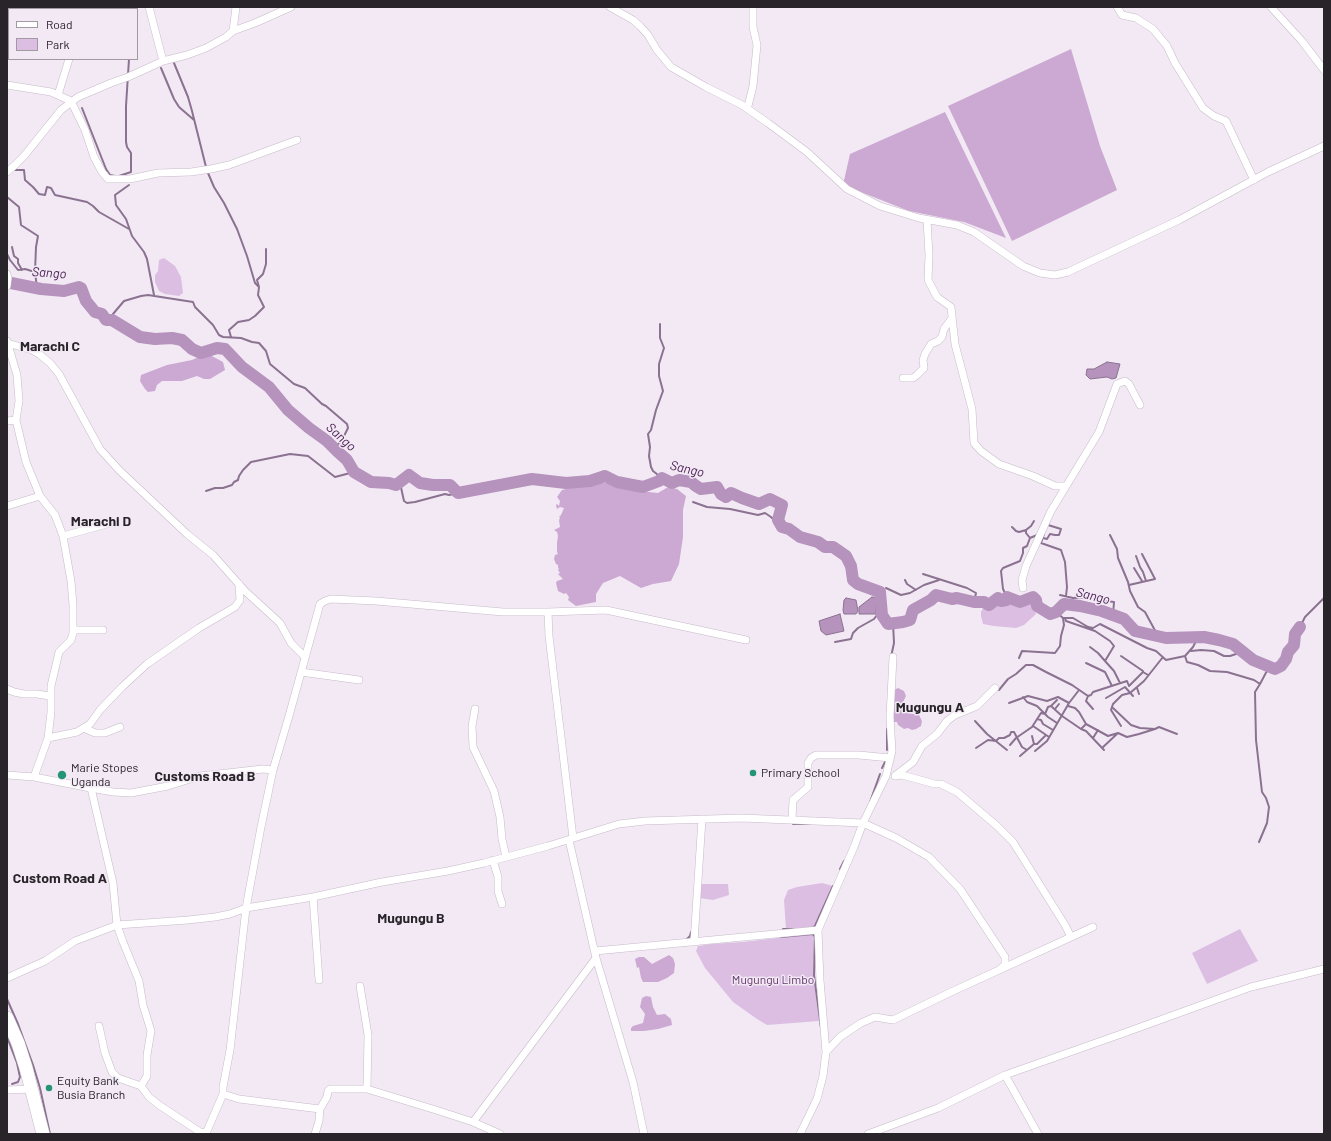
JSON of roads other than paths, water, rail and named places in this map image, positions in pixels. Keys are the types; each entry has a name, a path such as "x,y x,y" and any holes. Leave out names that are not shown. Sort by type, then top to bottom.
{"highway":[{"path":"7,1018 18,1043 43,1134"}],"street":[{"path":"150,7 163,61"},
{"path":"233,31 236,7"},
{"path":"7,172 16,166 57,114 71,101 163,61 187,55 206,48 226,37 233,31 291,7"},
{"path":"610,7 633,20 640,26 671,67 742,105 807,152 847,189 880,206 927,220 957,225 974,232 1023,266 1055,275 1068,272 1179,220 1254,180 1324,146"},
{"path":"748,106 753,86 757,45 753,27 753,7"},
{"path":"1117,7 1122,15 1136,18 1153,28 1167,46 1175,63 1203,108 1214,116 1226,121 1254,180"},
{"path":"1271,7 1301,40 1324,70"},
{"path":"58,95 69,60"},
{"path":"7,85 51,92 71,101 85,130 94,157 102,172 108,179 130,179 158,173 191,172 211,169 229,165 297,140"},
{"path":"927,220 929,255 928,280 936,297 951,307 957,351 972,409 974,443 981,451 999,464 1033,476 1055,486 1066,486"},
{"path":"7,274 7,286"},
{"path":"903,378 913,378 917,376 924,368 923,360 925,354 931,344 938,341 942,336 944,329 952,318"},
{"path":"7,342 17,375 19,401 16,420 26,462 40,496 55,515 63,536 71,581 73,630 71,640 59,652 51,686 51,712 48,738 34,777"},
{"path":"7,342 32,350 50,362 59,374 100,449 119,470 187,534 213,555 239,584 280,623 291,643 305,657"},
{"path":"1023,588 1022,580 1026,566 1051,510 1099,432 1117,384 1125,381 1129,384 1140,405"},
{"path":"7,421 16,420"},
{"path":"1055,486 1060,496"},
{"path":"7,506 40,496"},
{"path":"63,536 114,522"},
{"path":"48,738 73,733 90,724 100,710 147,664 199,628 235,607 240,600 239,584"},
{"path":"99,1026 105,1053 112,1072 118,1078 141,1086 149,1097 159,1105 200,1132 204,1133 207,1130 223,1094 230,1050 246,908 273,770 320,604 325,601 330,599 389,602 503,612 606,610 746,640"},
{"path":"548,612 549,636 571,839 596,955 633,1082 644,1134"},
{"path":"73,630 103,630"},
{"path":"800,1134 817,1099 823,1076 826,1052 820,980 818,930 863,823 886,776 892,751 890,718 893,657"},
{"path":"301,672 359,680"},
{"path":"895,776 913,762 922,746 937,734 947,721 954,715 977,706 995,688"},
{"path":"7,689 24,694 50,696"},
{"path":"475,709 472,726 473,747 494,791 500,817 502,839 506,857"},
{"path":"84,728 95,734 105,734 120,728"},
{"path":"792,820 793,800 808,787 808,763 811,758 816,755 859,755 890,758"},
{"path":"7,775 34,777 113,792 131,793 168,786 200,776 263,769 273,770"},
{"path":"886,776 902,775 935,784 941,784 952,789 965,798 1013,842 1065,925 1070,937"},
{"path":"91,788 113,883 117,925 139,981 143,1004 151,1031 147,1054 147,1076 141,1086"},
{"path":"7,978 45,961 75,941 117,925 201,919 230,914 246,908 448,871 506,857 619,824 741,818 863,823 896,838 929,857 960,889 1005,957 1005,965 1000,969"},
{"path":"694,942 702,819"},
{"path":"493,860 498,877 498,891 502,904"},
{"path":"312,897 319,980"},
{"path":"826,1052 840,1037 862,1023 875,1017 893,1020 1093,927"},
{"path":"474,1122 596,955 694,942 818,930"},
{"path":"1005,957 1019,961"},
{"path":"868,1134 938,1108 1005,1074 1124,1033 1251,986 1324,969"},
{"path":"360,986 368,1035 367,1089"},
{"path":"1005,1074 1038,1134"},
{"path":"315,1134 319,1121 320,1109 330,1089 367,1089 474,1122 500,1134"},
{"path":"7,1090 32,1090"},
{"path":"223,1094 239,1100 320,1109"}],"waterway":[{"path":"119,176 131,172 131,153 126,142 126,106 129,60"},
{"path":"174,63 188,97 206,167"},
{"path":"161,68 179,107 194,120"},
{"path":"82,108 106,169 110,175 115,176"},
{"path":"15,170 24,170 25,180 39,194 45,195 47,187 51,188 55,195 87,202 99,212 129,229"},
{"path":"208,173 237,229 255,283 259,287"},
{"path":"129,185 115,195 116,205 126,219 132,236 144,252 147,259 154,295"},
{"path":"7,197 19,207 21,225 38,236 35,272"},
{"path":"12,247 14,256 18,259 18,263 22,270"},
{"path":"231,337 229,330 238,322 249,320 264,307 258,295 259,287 257,280 263,274 266,264 266,249"},
{"path":"7,254 18,270 25,269 35,272 37,288"},
{"name":"Sango","path":"11,283 41,289 64,291 79,287 81,288 86,301 95,312 102,314 106,320 112,320 140,337 155,339 172,338 182,340 192,349 201,353 217,348 225,349 242,367 269,387 288,410 327,441 347,460 354,472 371,482 396,485 409,475 420,483 450,485 458,493 532,479 566,483 590,481 605,476 617,482 643,487 659,481 662,478 672,483 679,480 691,482 701,489 717,487 721,494 726,497 731,493 759,504 770,499 782,505 778,520 782,527 789,529 800,537 818,542 825,547 833,547 846,556 851,566 853,580 858,584 880,592 882,615 888,624 910,620 913,610 931,600 936,595 952,599 957,598 974,602 984,602 989,605 998,598 1001,601 1006,600 1007,597 1020,602 1033,597 1036,600 1037,606 1050,614 1056,612 1064,604 1080,606 1102,611 1124,619 1135,631 1166,638 1204,637 1233,644 1253,660 1275,669 1281,666 1286,659 1288,652 1294,645 1295,634 1300,627"},
{"path":"112,320 113,314 124,301 141,296 148,295 193,302 195,307 213,325 219,335 223,337 241,338 259,343 266,351 270,364 294,384 305,388 347,424 348,428 342,440 334,449"},
{"path":"660,324 660,338 664,348 659,364 659,376 663,391 651,430 648,434 651,467 653,471 662,478"},
{"path":"206,491 232,485 238,480 243,470 251,462 290,454 308,456 335,477 354,472"},
{"path":"400,483 404,501 407,503 445,494 449,495 458,493"},
{"path":"693,502 707,507 730,509 758,515 765,513 775,521 779,522"},
{"path":"1012,527 1019,532 1026,530 1034,521"},
{"path":"1043,538 1047,539 1050,534 1059,535 1061,529 1048,525"},
{"path":"1026,530 1026,533 1030,538"},
{"path":"1044,534 1041,543 1061,550 1065,562 1067,587 1066,596"},
{"path":"1007,597 1003,589 1001,571 1003,568 1020,561 1023,548 1027,546 1030,538 1037,535"},
{"path":"1110,535 1117,549 1118,558 1130,591 1138,607 1145,612 1158,636"},
{"path":"1129,585 1155,579 1142,554"},
{"path":"1136,556 1146,581"},
{"path":"1134,568 1142,581"},
{"path":"923,574 967,588 976,593 974,602"},
{"path":"905,580 907,584 916,590"},
{"path":"886,588 901,595 910,593 924,585 939,580"},
{"path":"1060,595 1073,598 1095,597 1098,600 1097,609"},
{"name":"Sango","path":"1300,627 1305,617 1324,598"},
{"path":"1098,600 1114,602 1113,615"},
{"path":"835,642 851,639 853,633 858,628 874,619 881,603"},
{"path":"1056,612 1063,618 1073,618 1088,627 1093,628 1100,624 1147,648 1156,651 1166,660 1185,656 1193,647 1198,637"},
{"path":"1019,658 1022,651 1055,653 1060,646 1064,625 1063,618"},
{"path":"1065,618 1066,621 1095,631 1110,641 1114,646 1105,661 1114,671 1120,683"},
{"path":"891,657 894,643 893,623"},
{"path":"1090,647 1105,661"},
{"path":"1191,651 1214,651 1224,656 1244,653"},
{"path":"1121,656 1143,671"},
{"path":"1185,656 1187,662 1198,665 1210,671 1227,672 1254,680 1260,684 1269,667"},
{"path":"1121,726 1111,710 1113,704 1122,695 1130,693 1144,681 1163,657"},
{"path":"1086,663 1105,672 1112,686"},
{"path":"999,690 1008,679 1026,665 1033,665 1072,685 1088,696 1093,692 1127,681 1129,686 1143,672 1148,675"},
{"path":"1259,842 1267,823 1269,807 1262,792 1256,740 1255,692 1260,684"},
{"path":"1106,698 1125,687 1133,696"},
{"path":"1137,688 1139,694"},
{"path":"1035,751 1047,741 1069,703 1079,690"},
{"path":"1009,703 1028,696 1047,701 1058,697 1069,703"},
{"path":"1088,696 1086,701 1093,709"},
{"path":"1023,697 1027,702 1037,706 1044,713"},
{"path":"1057,700 1048,707 1045,714 1057,723"},
{"path":"1055,709 1059,704"},
{"path":"1051,706 1062,716 1081,729"},
{"path":"1068,706 1075,708 1086,724 1108,736 1118,733 1127,737 1155,729"},
{"path":"1113,708 1131,725 1140,728 1155,729 1159,727 1177,734"},
{"path":"1010,745 1016,738 1032,727 1041,713 1045,714"},
{"path":"1037,719 1041,720 1043,724 1053,730"},
{"path":"975,721 987,734 1007,750"},
{"path":"1086,724 1081,729 1086,731 1104,750"},
{"path":"1033,726 1049,737"},
{"path":"887,729 887,750"},
{"path":"1093,738 1098,730"},
{"path":"976,748 988,740 996,741 999,738 1004,738 1010,735 1011,732 1014,732 1022,747 1027,750"},
{"path":"1102,748 1118,733"},
{"path":"1020,756 1034,744 1037,744 1046,735"},
{"path":"1032,736 1034,744"},
{"path":"882,768 886,760"},
{"path":"870,802 880,774"},
{"path":"793,824 811,824"},
{"path":"840,869 844,861"},
{"path":"812,928 815,926 833,886"},
{"path":"783,929 793,929"},
{"path":"686,940 690,936 691,932"},
{"path":"781,937 813,934 815,937 814,975 821,1028"},
{"path":"7,999 33,1065 40,1088 50,1134"},
{"path":"7,1037 17,1063 20,1077 18,1082 12,1084"}],"place":[{"name":"Primary School","path":"753,773"},
{"name":"Marie Stopes Uganda","path":"62,775"},
{"name":"Equity Bank Busia Branch","path":"49,1088"}],"district":[{"name":"Marachi C","path":"50,346"},
{"name":"Marachi D","path":"101,521"},
{"name":"Mugungu A","path":"930,707"},
{"name":"Customs Road B","path":"205,776"},
{"name":"Custom Road A","path":"60,878"},
{"name":"Mugungu B","path":"411,918"}],"park label":[{"name":"Mugungu Limbo","path":"773,980"}]}
